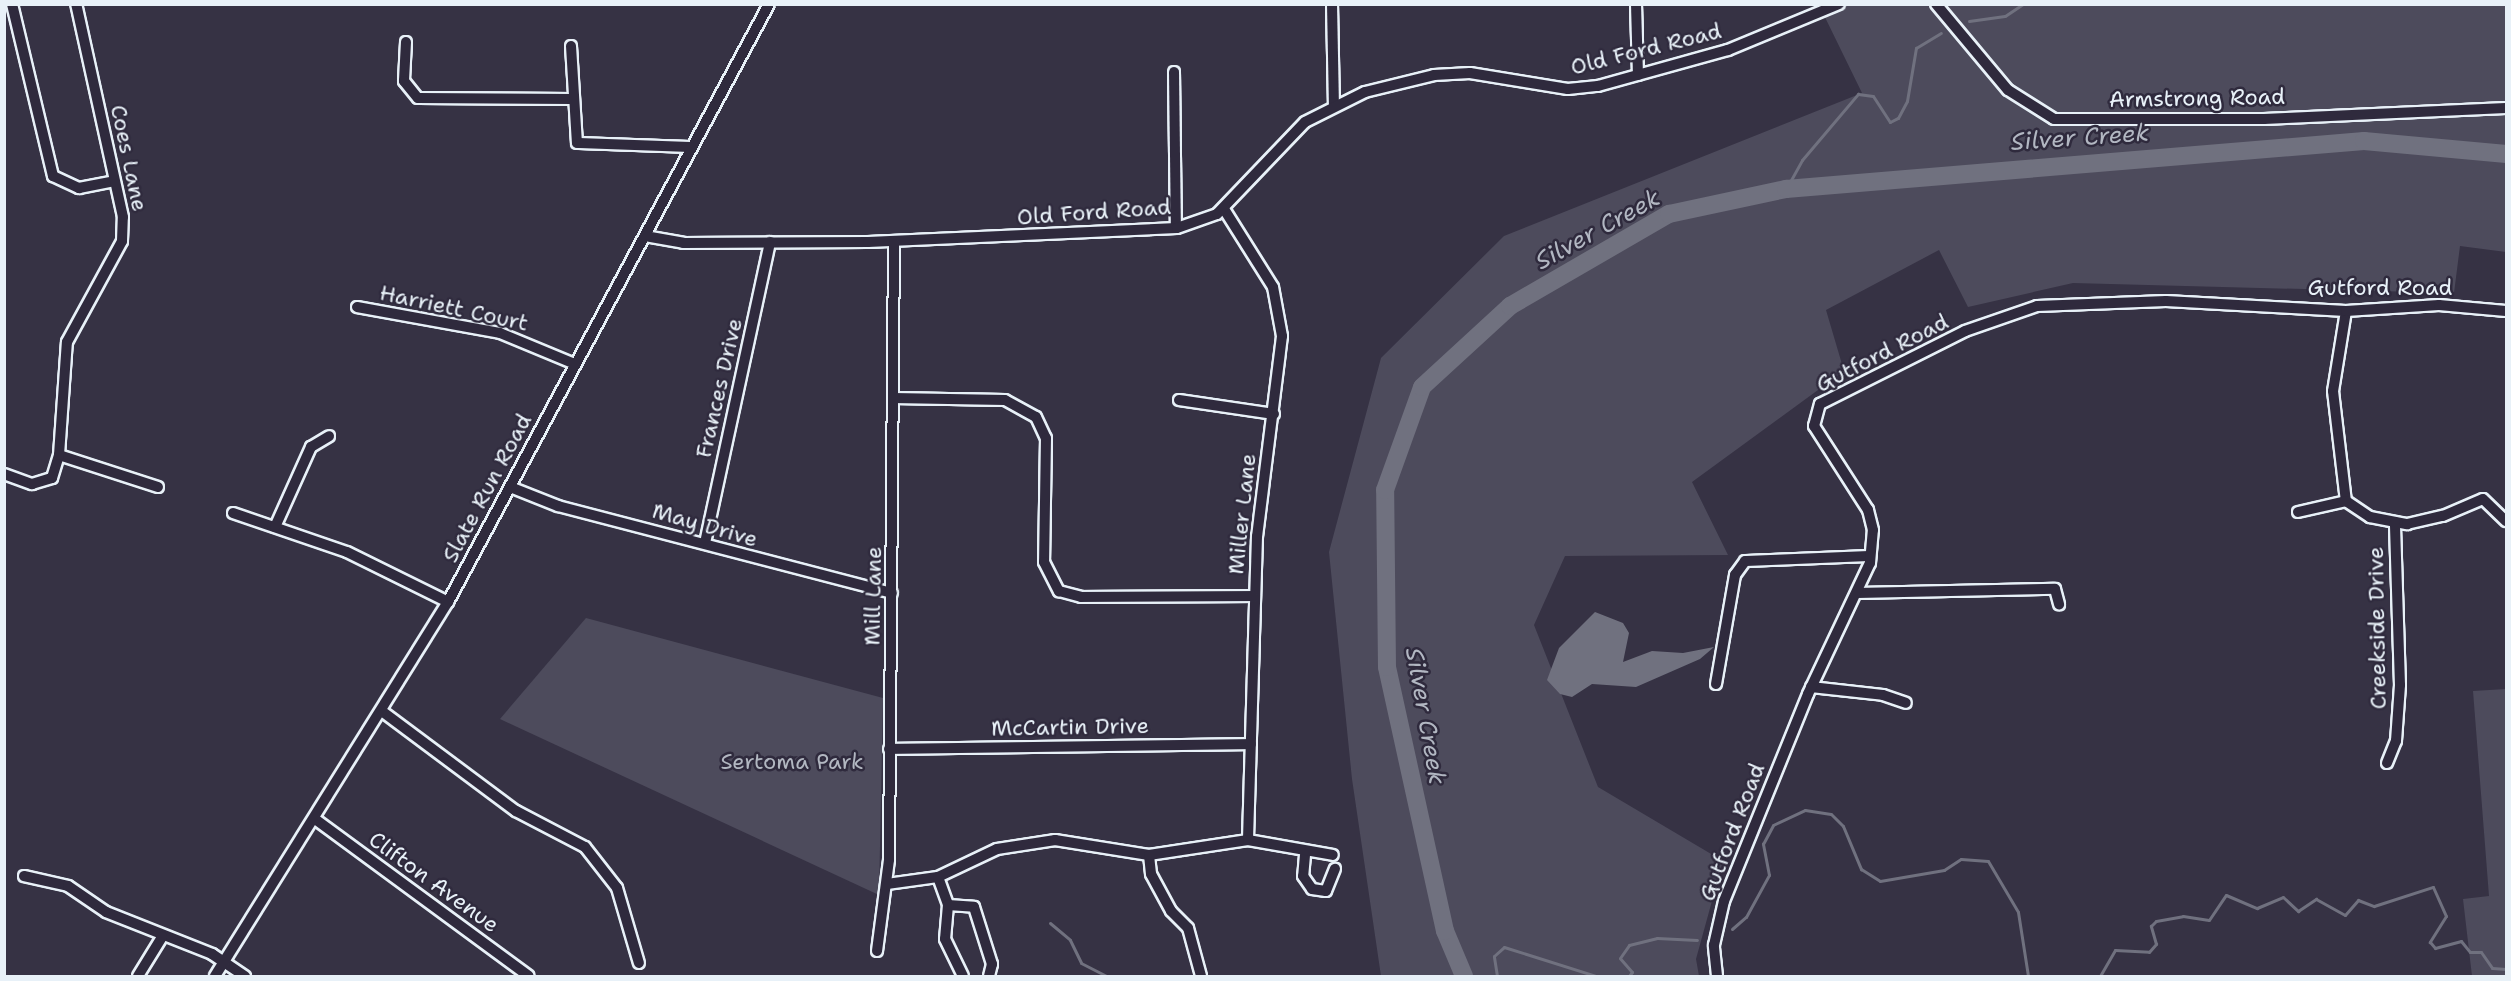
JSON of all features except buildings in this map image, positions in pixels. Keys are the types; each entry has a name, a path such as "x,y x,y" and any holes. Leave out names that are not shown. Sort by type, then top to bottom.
{"street":[{"path":"12,4 53,176 79,188 114,181"},
{"name":"Coes Lane","path":"4,474 32,484 47,482 59,455 67,342 122,241 114,181 76,4"},
{"name":"Slate Run Road","path":"215,976 383,712 448,602 769,4"},
{"path":"1332,4 1334,104"},
{"path":"1636,4 1638,75"},
{"name":"Old Ford Road","path":"645,236 683,243 894,241 1176,228 1224,208 1293,133 1334,104 1434,75 1487,74 1568,89 1638,75 1760,39 1839,4"},
{"name":"Armstrong Road","path":"1936,4 2008,90 2054,119 2264,120 2506,108"},
{"path":"406,42 404,81 417,98 572,99"},
{"path":"571,46 572,99 577,143 692,147"},
{"path":"1174,72 1176,228"},
{"name":"Miller Lane","path":"1224,208 1276,296 1282,336 1253,596 1248,840"},
{"name":"Mill Lane","path":"877,951 887,884 892,593 894,241"},
{"name":"Frances Drive","path":"705,543 770,242"},
{"name":"Gutford Road","path":"1717,976 1714,945 1724,901 1811,687 1857,592 1870,556 1873,530 1868,510 1814,426 1814,414 1830,397 1965,331 2037,306 2166,301 2346,311 2439,305 2506,311"},
{"name":"Harriett Court","path":"357,307 500,333 575,364"},
{"path":"2298,512 2346,501 2334,391 2346,311"},
{"path":"893,398 1005,400 1036,417 1046,438 1044,562 1059,591 1081,597 1253,596"},
{"path":"1179,400 1274,414"},
{"path":"275,527 311,447 329,436"},
{"path":"59,455 158,487"},
{"name":"May Drive","path":"510,487 558,506 892,593"},
{"path":"2395,522 2443,516 2483,499 2506,521"},
{"name":"Creekside Drive","path":"2346,501 2353,510 2395,522 2400,686 2396,741 2387,763"},
{"path":"233,513 347,552 448,602"},
{"path":"1716,684 1735,575 1744,561 1870,556"},
{"path":"1857,592 1985,587 2055,589 2059,604"},
{"path":"1811,687 1883,694 1906,703"},
{"path":"383,712 516,810 585,847 621,897 639,963"},
{"name":"McCartin Drive","path":"889,749 1251,744"},
{"name":"Clifton Avenue","path":"315,819 530,976"},
{"path":"887,884 938,877 1025,842 1077,840 1149,855 1248,840 1305,855 1333,855"},
{"path":"1149,855 1151,874 1171,911 1188,928 1202,976"},
{"path":"1305,855 1303,876 1312,889 1326,891 1335,869"},
{"path":"24,876 68,886 106,912 225,961 245,976"},
{"path":"938,877 948,905 945,939 963,976"},
{"path":"948,905 974,907 992,964 989,976"},
{"path":"138,976 162,937"}],"green space":[{"path":"1819,5 2506,5 2506,252 2460,246 2454,293 2073,283 1968,307 1939,250 1826,310 1844,371 1692,482 1728,555 1565,556 1534,625 1598,787 1723,861 1696,959 1699,976 1381,976 1352,779 1329,552 1381,358 1504,236 1862,93"},
{"name":"Sertoma Park","path":"586,618 883,698 879,895 500,719"},
{"path":"2506,689 2506,976 2472,976 2463,899 2489,896 2473,691"}],"water":[{"path":"1595,612 1623,623 1629,633 1623,662 1652,651 1683,653 1714,647 1700,659 1636,687 1592,684 1572,697 1560,694 1547,680 1559,648"}],"waterway":[{"path":"1969,21 2005,16 2023,4"},
{"path":"1786,189 1802,160 1858,94 1873,96 1890,122 1898,118 1907,101 1916,48 1941,33"},
{"name":"Silver Creek","path":"1464,976 1445,931 1387,667 1385,490 1422,387 1510,306 1669,214 1786,189 2364,141 2506,154"},
{"path":"1732,929 1746,917 1769,875 1763,844 1773,825 1805,810 1831,814 1843,826 1861,869 1880,881 1944,870 1961,859 1988,861 2018,912 2028,976"},
{"path":"2100,976 2115,950 2149,952 2156,944 2151,926 2156,921 2183,916 2209,920 2226,895 2257,908 2283,897 2298,911 2316,899 2345,915 2358,900 2374,906 2433,887 2446,916 2430,942 2435,948 2461,941 2470,952 2481,952 2492,968 2506,969"},
{"path":"1050,923 1070,940 1081,963 1106,976"},
{"path":"1629,976 1632,972 1620,958 1629,945 1657,938 1697,940"},
{"path":"1497,976 1494,956 1504,947 1596,976"}]}
